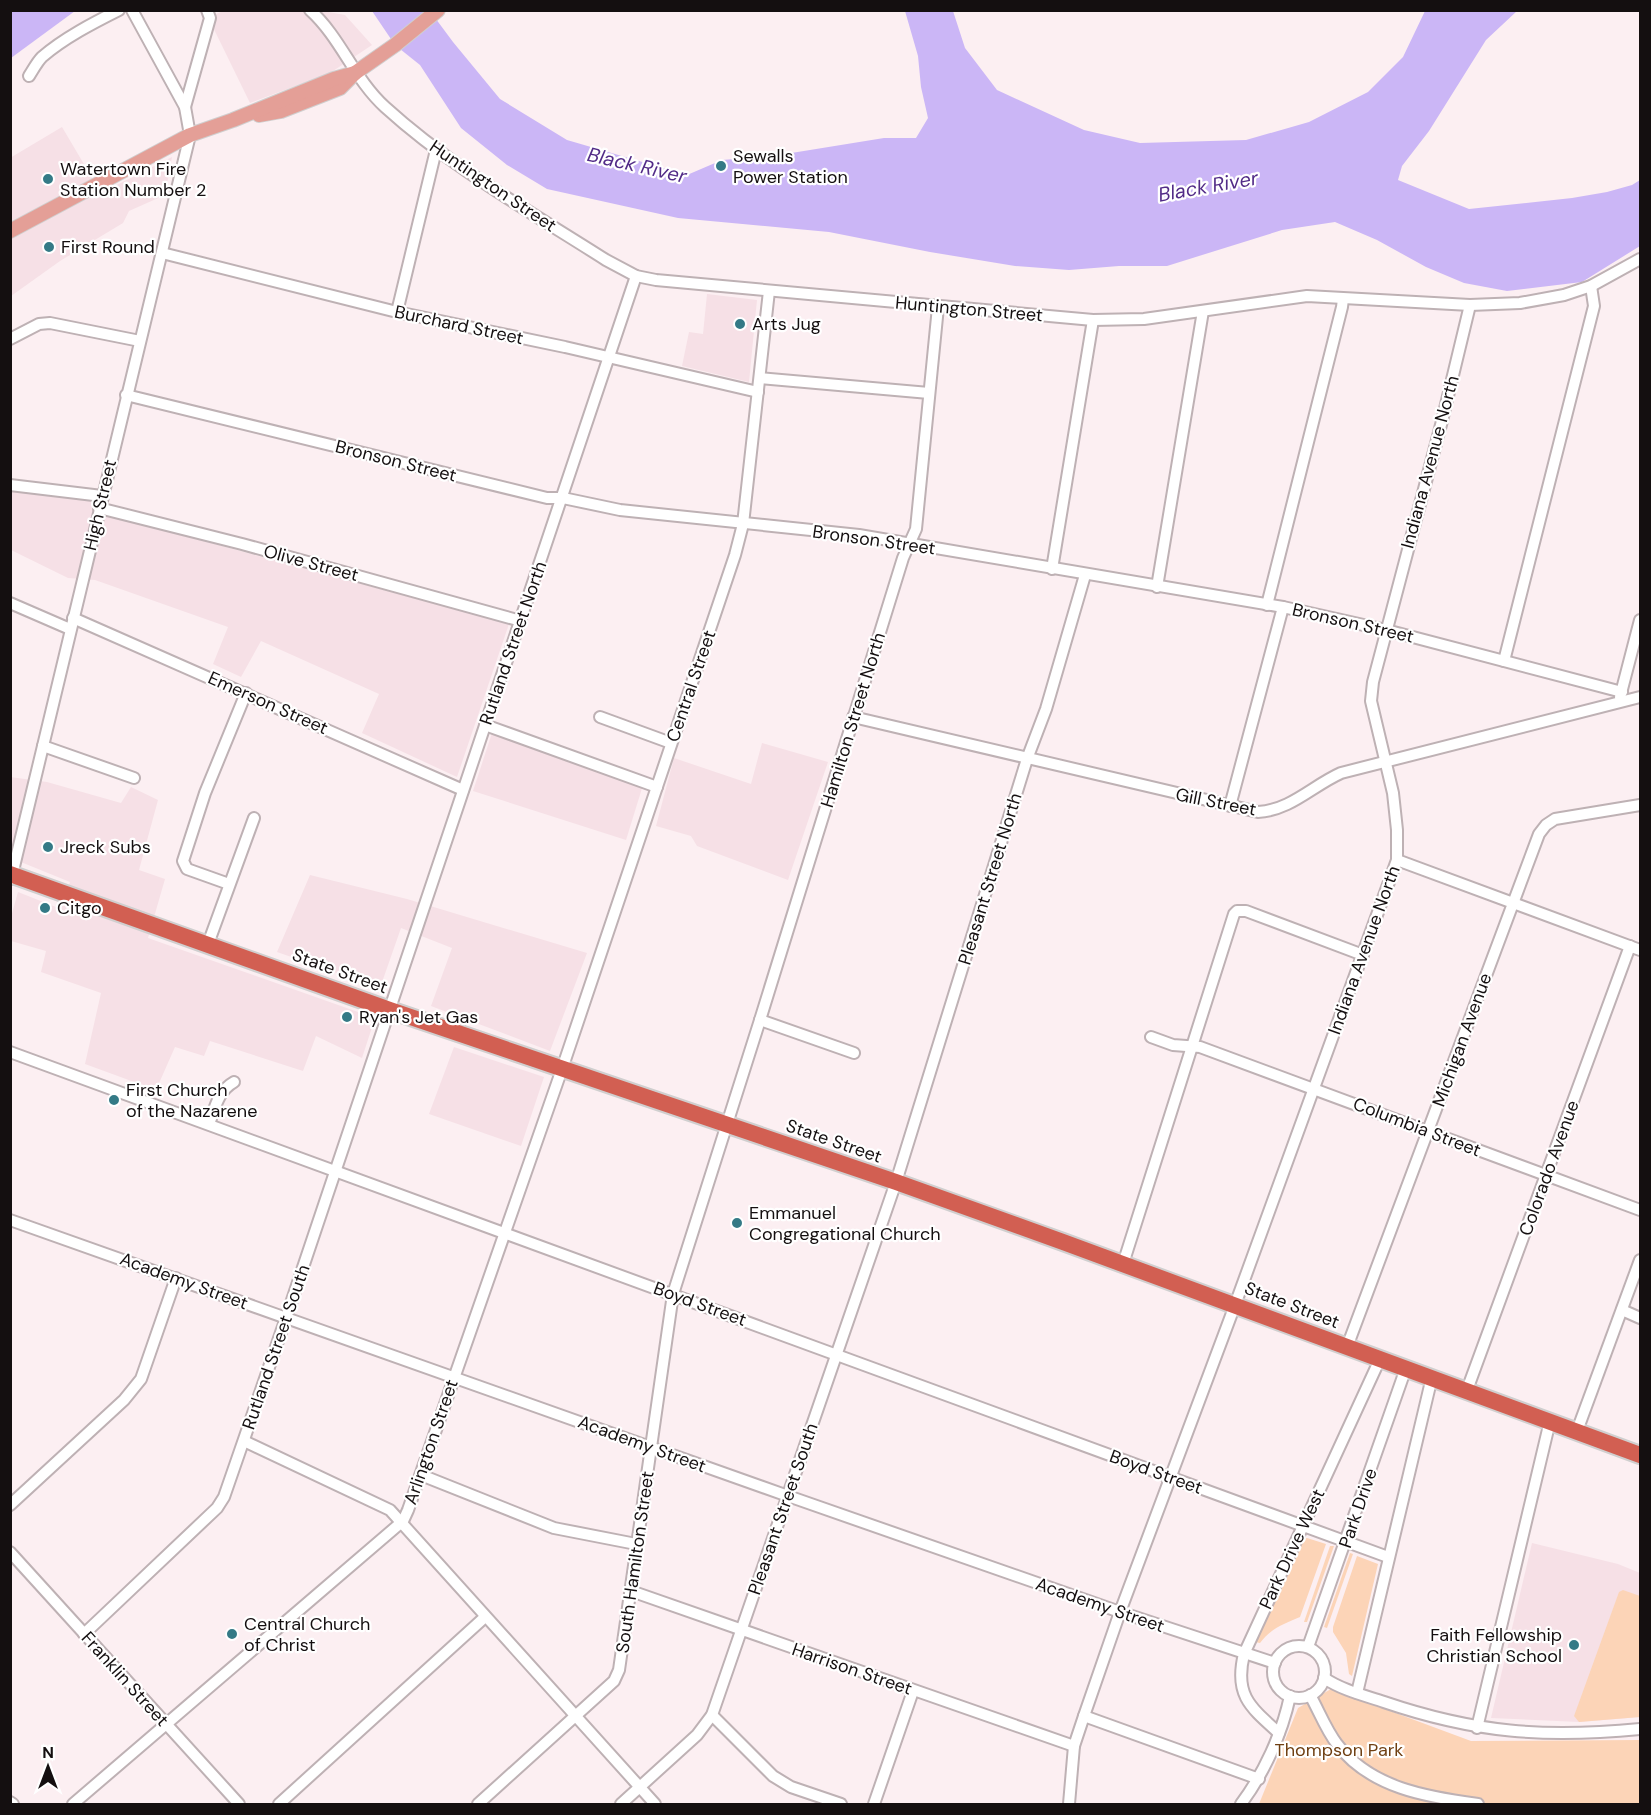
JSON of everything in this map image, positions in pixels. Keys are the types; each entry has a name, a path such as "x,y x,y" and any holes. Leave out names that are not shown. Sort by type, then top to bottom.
{"highway":[{"name":"State Street","path":"11,876 390,1010 896,1182 1641,1455"}],"main road":[{"path":"10,231 190,135 334,79 356,73 438,10"}],"street":[{"path":"28,76 41,58 85,28 119,10"},
{"path":"132,10 185,107 190,135"},
{"path":"185,107 210,18 207,10"},
{"name":"Huntington Street","path":"310,10 326,24 356,73 384,107 436,150 596,254 636,276 656,280 1094,320 1144,319 1307,296 1470,305 1520,303 1564,295 1591,286 1641,260"},
{"name":"High Street","path":"11,876 190,135"},
{"path":"397,312 436,150"},
{"name":"Burchard Street","path":"162,253 397,312 758,392"},
{"name":"Rutland Street North","path":"390,1010 636,276"},
{"path":"1504,661 1594,306 1591,286"},
{"name":"Central Street","path":"562,1068 735,555 743,524 769,291"},
{"path":"1267,604 1342,307 1342,299"},
{"name":"Indiana Avenue North","path":"1069,1804 1074,1746 1120,1612 1397,860 1393,793 1371,701 1372,682 1442,421 1470,305"},
{"name":"Hamilton Street North","path":"726,1124 903,558 916,529 938,307"},
{"path":"1157,586 1203,312"},
{"path":"1052,569 1094,320"},
{"path":"10,339 39,324 50,323 140,341"},
{"path":"760,378 930,393"},
{"name":"Bronson Street","path":"126,395 548,498 563,498 620,510 859,536 1283,607 1386,630 1504,661 1620,697"},
{"path":"10,485 102,496"},
{"name":"Olive Street","path":"99,508 242,544 521,621"},
{"name":"Pleasant Street North","path":"896,1182 1027,759 1047,709 1084,575"},
{"path":"10,603 70,629"},
{"path":"1230,806 1283,607"},
{"name":"Emerson Street","path":"73,618 463,790"},
{"path":"1620,697 1641,620"},
{"path":"229,884 187,869 183,861 208,785 246,693"},
{"name":"Gill Street","path":"853,717 1258,812 1274,811 1284,807 1341,773 1386,763 1620,697 1641,697"},
{"path":"600,717 672,744"},
{"path":"485,725 657,787"},
{"path":"43,746 134,778"},
{"name":"Michigan Avenue","path":"1347,1347 1539,834 1555,819 1641,805"},
{"path":"208,944 254,818"},
{"path":"1397,860 1636,948"},
{"path":"1123,1264 1234,914 1237,911 1246,911 1363,955"},
{"name":"Colorado Avenue","path":"1467,1390 1546,1175 1636,948"},
{"name":"Rutland Street South","path":"84,1634 217,1508 224,1497 390,1010"},
{"path":"760,1020 854,1053"},
{"name":"Columbia Street","path":"1151,1037 1173,1045 1200,1047 1641,1210"},
{"name":"Boyd Street","path":"10,1052 1388,1557"},
{"name":"Arlington Street","path":"73,1804 403,1521 562,1068"},
{"path":"209,1124 221,1092 234,1082"},
{"name":"South Hamilton Street","path":"478,1804 614,1681 621,1662 673,1294 726,1124"},
{"name":"Pleasant Street South","path":"621,1804 697,1735 712,1715 896,1182"},
{"name":"Academy Street","path":"10,1220 788,1497 1275,1663"},
{"path":"1576,1431 1641,1260"},
{"path":"10,1504 124,1400 141,1379 176,1278"},
{"path":"1622,1310 1641,1318"},
{"name":"Park Drive West","path":"1279,1733 1251,1709 1245,1698 1241,1684 1244,1654 1380,1359"},
{"name":"Park Drive","path":"1308,1647 1406,1368"},
{"path":"1357,1693 1432,1377"},
{"path":"1477,1728 1550,1421"},
{"path":"244,1441 390,1509 655,1804"},
{"path":"421,1475 554,1528 636,1544"},
{"name":"Franklin Street","path":"10,1552 239,1804"},
{"name":"Harrison Street","path":"631,1591 1074,1746"},
{"path":"279,1804 485,1617"},
{"path":"1300,1646 1308,1647 1315,1651 1324,1663 1324,1678 1317,1691 1311,1695 1290,1696 1283,1692 1274,1678 1275,1663 1285,1650 1300,1646"},
{"path":"1324,1678 1336,1686 1357,1693 1477,1728 1539,1734 1641,1730"},
{"path":"874,1804 914,1691"},
{"path":"1311,1695 1337,1745 1352,1762 1361,1768 1383,1781 1418,1794 1478,1804"},
{"path":"1241,1804 1259,1779 1279,1733 1290,1696"},
{"path":"712,1715 773,1776 791,1787 841,1804"},
{"path":"1084,1716 1259,1779"}],"shaded area":[{"path":"226,10 323,11 345,15 372,45 330,73 250,103 208,17"},
{"path":"62,127 101,193 172,157 165,195 129,211 123,223 60,261 11,296 10,158"},
{"path":"707,294 757,300 749,382 682,366 689,332 703,334"},
{"path":"10,491 88,500 112,516 509,624 457,777 362,733 379,694 261,641 241,677 213,664 228,627 95,580 68,578 11,550"},
{"path":"492,733 643,785 626,840 473,791"},
{"path":"762,743 828,762 788,880 697,846 691,836 656,826 674,758 751,784"},
{"path":"10,777 47,782 121,803 131,787 158,800 139,870 165,879 148,938 375,1018 362,1058 316,1036 303,1071 210,1041 204,1056 175,1047 156,1090 85,1064 101,993 41,972 46,951 11,941 11,917 18,892 61,909 70,882 11,858"},
{"path":"310,875 407,899 587,953 550,1051 431,1006 452,948 401,928 380,988 277,952"},
{"path":"454,1047 544,1077 521,1146 429,1114"},
{"name":"Faith Fellowship Christian School","path":"1532,1543 1618,1564 1640,1573 1640,1717 1579,1722 1491,1718"}],"green space":[{"path":"1307,1538 1326,1544 1300,1617 1273,1630 1260,1643 1255,1642 1303,1539"},
{"path":"1330,1546 1334,1546 1307,1622 1304,1622"},
{"path":"1350,1553 1353,1554 1327,1628 1324,1627"},
{"path":"1357,1556 1378,1564 1352,1676 1349,1674 1346,1653 1333,1632 1333,1627"},
{"path":"1623,1590 1640,1596 1640,1717 1579,1722 1574,1716 1619,1592"},
{"name":"Thompson Park","path":"1331,1689 1471,1741 1640,1740 1640,1804 1259,1804 1298,1708"}],"water":[{"path":"11,10 75,10 75,11 11,58"},
{"name":"Black River","path":"372,11 430,11 500,99 567,140 687,175 722,160 773,156 884,138 916,138 928,118 921,87 918,56 905,11 953,11 965,48 997,90 1084,130 1140,143 1246,140 1309,122 1368,92 1403,57 1425,11 1517,11 1486,40 1429,131 1402,166 1398,180 1469,209 1572,198 1607,192 1632,185 1640,180 1640,246 1582,282 1507,291 1464,283 1335,222 1282,230 1167,266 1119,266 1069,270 1015,266 829,232 678,218 547,189 507,165 461,128 420,65 395,45"}],"place":[{"name":"Sewalls Power Station","path":"721,166"},
{"name":"Watertown Fire Station Number 2","path":"48,179"},
{"name":"First Round","path":"49,247"},
{"name":"Arts Jug","path":"740,324"},
{"name":"Jreck Subs","path":"48,847"},
{"name":"Citgo","path":"45,908"},
{"name":"Ryan's Jet Gas","path":"347,1017"},
{"name":"First Church of the Nazarene","path":"114,1100"},
{"name":"Emmanuel Congregational Church","path":"737,1223"},
{"name":"Central Church of Christ","path":"232,1634"},
{"name":"Faith Fellowship Christian School","path":"1574,1645"}]}
